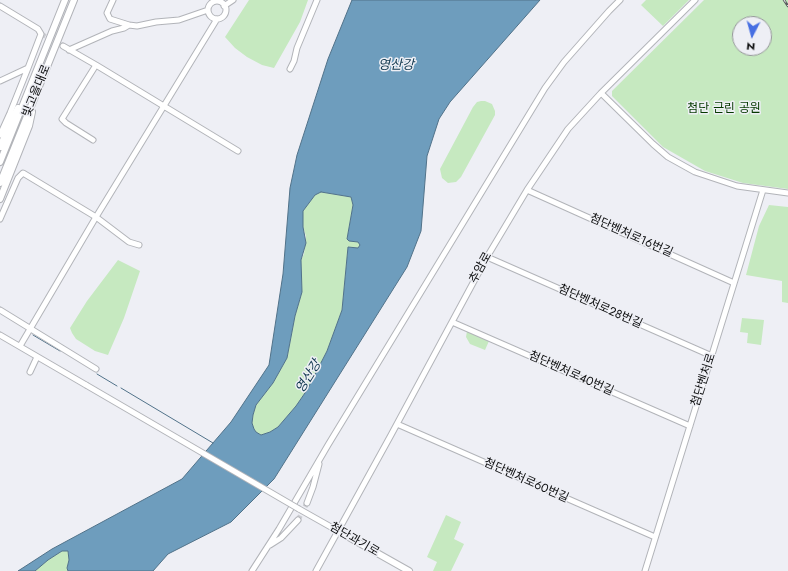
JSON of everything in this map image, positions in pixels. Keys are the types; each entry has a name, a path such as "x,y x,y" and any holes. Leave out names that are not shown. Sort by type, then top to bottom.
{"main road":[{"name":"빛고을대로","path":"0,162 66,0"},
{"name":"빛고을대로","path":"0,183 74,0"},
{"path":"0,147 12,119 28,92"},
{"path":"0,199 29,126 36,94"},
{"name":"첨단과기로","path":"338,531 409,571"}],"street":[{"path":"113,0 107,13 110,19 137,26 156,22 179,20 208,10"},
{"path":"224,6 233,0"},
{"path":"290,69 317,0"},
{"path":"252,571 268,547 323,453 545,88 564,62 620,0"},
{"name":"추암로","path":"316,571 452,322 527,190 568,129 601,92 695,0"},
{"path":"20,346 164,106 218,19 224,14 224,6 220,2 214,2 210,5 208,10 210,16 218,19"},
{"path":"0,6 38,29 41,34 0,135"},
{"path":"69,50 112,30 124,28 129,25"},
{"path":"62,46 238,151"},
{"path":"93,140 66,123 62,118 96,65"},
{"path":"0,81 28,68"},
{"path":"601,92 632,124 668,157 695,172 715,180 737,186 788,193"},
{"path":"0,219 18,178 23,173 96,218 129,242 139,245"},
{"name":"첨단벤처로16번길","path":"527,190 734,283"},
{"name":"첨단벤처로","path":"645,571 763,190"},
{"name":"첨단벤처로28번길","path":"488,257 712,356"},
{"path":"0,310 96,369"},
{"name":"첨단벤처로40번길","path":"452,322 690,426"},
{"name":"첨단과기로","path":"0,334 338,531"},
{"path":"30,372 38,357"},
{"name":"첨단벤처로60번길","path":"397,424 655,537"},
{"path":"307,503 323,453"},
{"path":"268,547 281,538 298,520"}],"green space":[{"path":"249,0 308,0 300,22 274,68 262,65 247,57 235,48 225,37"},
{"path":"646,0 689,0 663,26 641,5"},
{"name":"첨단 근린 공원","path":"704,0 788,0 788,189 743,183 705,171 663,147 612,96 612,91"},
{"path":"481,101 492,104 495,115 461,177 456,182 448,183 442,178 440,169 473,107 477,102"},
{"path":"321,192 351,197 353,205 347,239 349,241 358,242 360,245 358,248 348,247 342,310 327,351 307,390 296,406 278,427 261,435 254,429 252,423 253,415 256,405 273,383 287,358 295,316 302,292 301,260 304,254 306,236 303,227 303,211 315,195"},
{"path":"769,205 788,207 788,303 782,302 782,281 746,275 759,226"},
{"path":"118,260 140,271 124,318 108,355 95,351 76,339 70,328 87,301"},
{"path":"742,318 764,320 761,345 747,343 748,333 740,332"},
{"path":"467,331 489,341 485,350 470,344 466,337"},
{"path":"446,515 461,522 454,539 464,544 451,571 433,571 437,562 427,557"},
{"path":"62,551 68,551 68,571 35,571 48,560"}],"water":[{"name":"영산강","path":"352,0 540,0 450,102 439,119 427,156 421,231 407,267 274,479 231,522 168,554 153,571 68,571 68,551 62,551 35,571 18,571 52,549 182,479 231,422 269,365 283,274 290,188 297,155 328,59","holes":["321,192 351,197 353,205 347,239 349,241 358,242 360,245 358,248 348,247 342,310 327,351 307,390 296,406 278,427 261,435 254,429 252,423 253,415 256,405 273,383 287,358 295,316 302,292 301,260 306,243 303,227 303,211 315,195"]}],"waterway":[{"path":"33,335 60,351"},
{"path":"97,374 117,386"},
{"path":"121,388 213,443"}],"tunnel":[{"path":"41,34 63,46"},
{"path":"298,520 307,503"}],"railway":[{"path":"784,0 788,6"}]}
